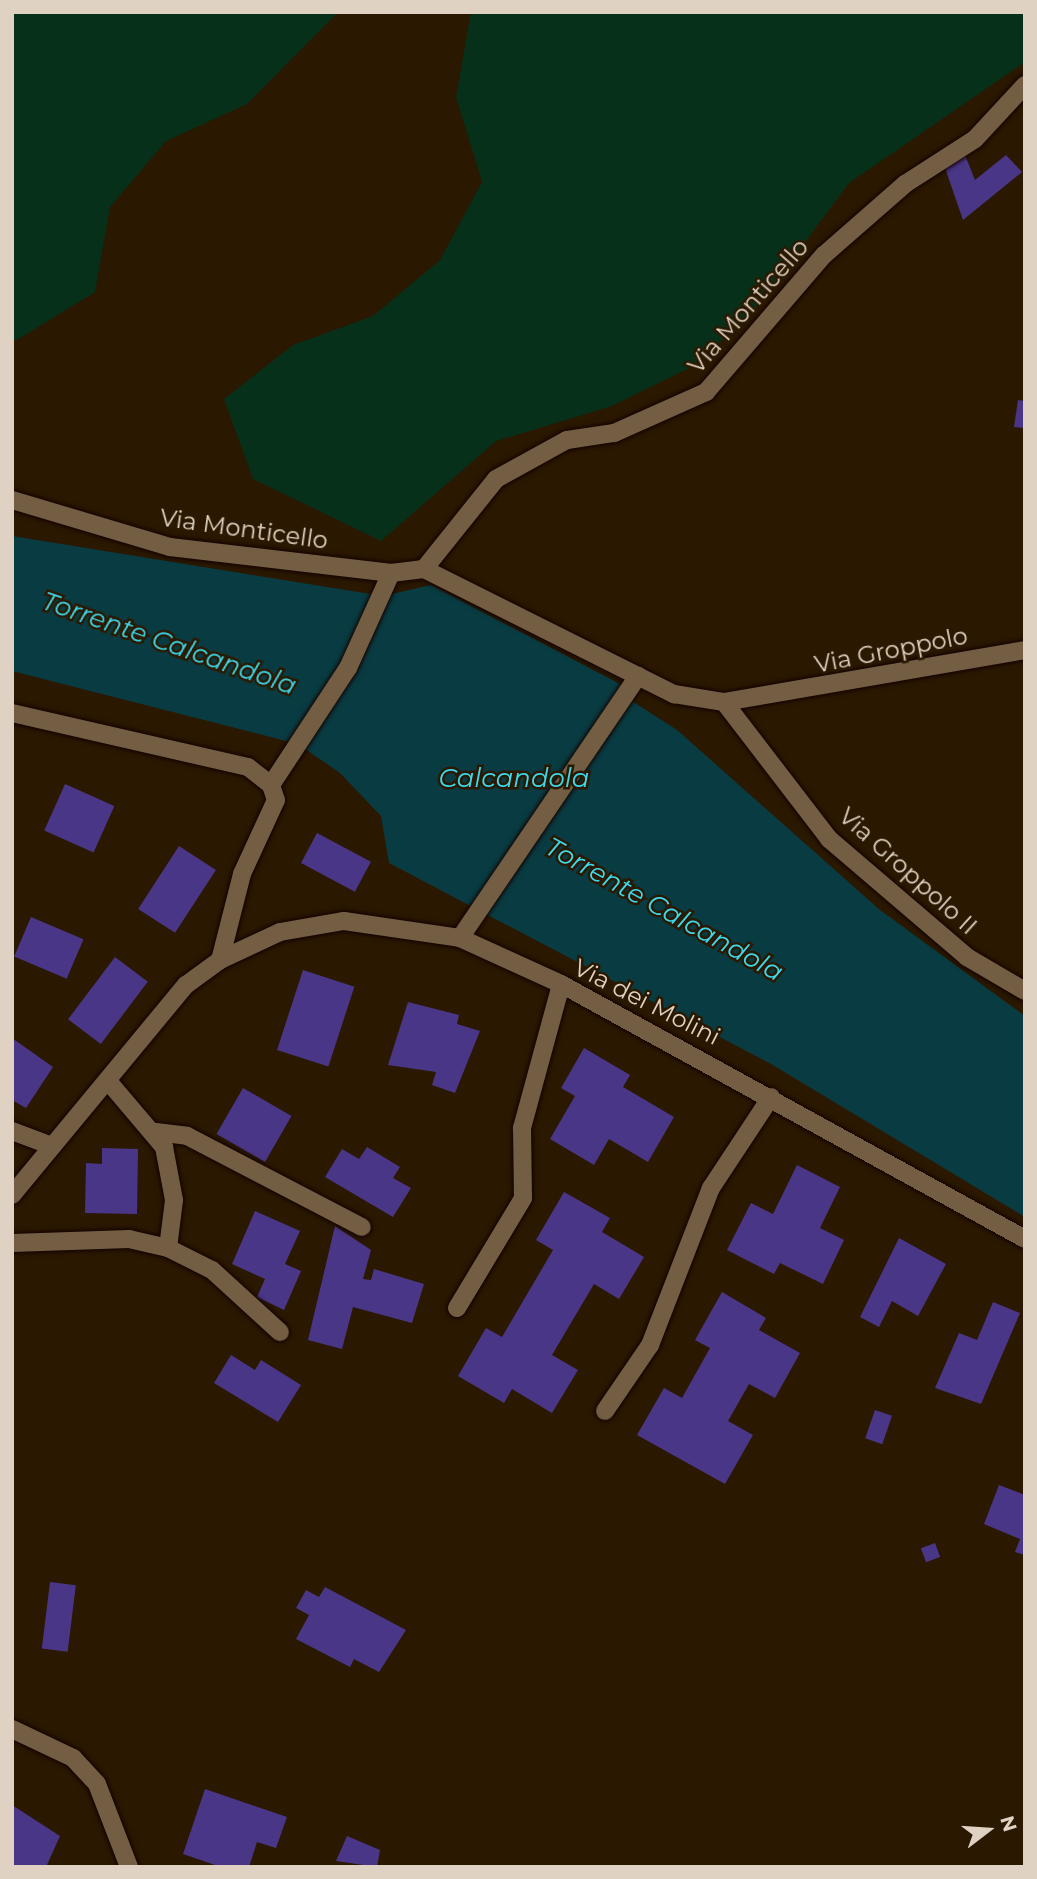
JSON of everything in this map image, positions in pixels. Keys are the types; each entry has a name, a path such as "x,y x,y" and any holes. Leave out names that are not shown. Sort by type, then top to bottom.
{"street":[{"name":"Via Monticello","path":"12,500 170,547 391,573 424,569 496,479 567,440 614,433 706,392 824,255 905,184 975,139 1025,85"},
{"name":"Via Groppolo","path":"424,569 633,683 674,694 724,702 766,698 1025,650"},
{"path":"271,785 348,668 391,573"},
{"path":"460,937 633,683"},
{"name":"Via Groppolo II","path":"724,702 829,839 967,957 1025,991"},
{"path":"12,713 248,767 271,785 276,800 242,874 220,960"},
{"name":"Via dei Molini","path":"12,1195 186,985 220,960 279,932 344,921 460,937 561,984 771,1097 1025,1239"},
{"path":"457,1308 523,1198 523,1128 561,984"},
{"path":"108,1081 156,1132 174,1200 168,1248"},
{"path":"605,1411 650,1345 711,1188 771,1097"},
{"path":"12,1131 52,1146"},
{"path":"156,1132 187,1136 362,1227"},
{"path":"12,1243 129,1238 168,1248 212,1270 280,1332"},
{"path":"12,1729 73,1758 97,1784 129,1867"}],"green space":[{"path":"12,12 338,12 247,104 166,141 110,207 95,292 17,340 12,340"},
{"path":"471,12 1025,12 1025,62 849,183 749,317 689,368 612,406 496,441 381,541 253,479 224,399 293,345 373,316 440,260 482,182 456,97"}],"water":[{"name":"Calcandola","path":"12,536 383,596 431,585 620,684 621,694 677,730 880,910 1025,1016 1025,1217 771,1064 389,863 381,816 340,773 298,744 12,671"}],"building":[{"path":"965,155 975,180 1006,155 1022,172 963,220 944,165"},
{"path":"1018,400 1025,401 1025,428 1014,427"},
{"path":"65,784 114,806 94,853 44,831"},
{"path":"317,833 371,862 355,892 301,863"},
{"path":"179,846 216,870 175,933 138,909"},
{"path":"31,917 83,939 67,979 14,957"},
{"path":"115,957 148,982 101,1044 68,1019"},
{"path":"303,970 354,987 328,1067 277,1050"},
{"path":"408,1002 459,1015 457,1024 480,1031 455,1093 432,1085 436,1072 388,1065"},
{"path":"12,1038 53,1067 26,1108 12,1100"},
{"path":"584,1048 630,1075 623,1087 674,1117 648,1162 609,1139 594,1165 550,1139 575,1096 561,1088"},
{"path":"243,1088 291,1116 265,1162 217,1134"},
{"path":"367,1147 400,1167 393,1178 411,1188 393,1217 325,1177 342,1149 359,1159"},
{"path":"102,1148 138,1149 137,1214 85,1213 86,1163 102,1164"},
{"path":"797,1165 840,1187 820,1228 844,1240 823,1284 780,1263 774,1274 727,1250 751,1203 773,1214"},
{"path":"564,1192 610,1218 602,1232 644,1257 619,1299 594,1284 552,1355 578,1370 552,1413 512,1389 504,1403 458,1376 486,1328 502,1337 553,1250 536,1240"},
{"path":"255,1211 300,1231 285,1264 301,1271 284,1310 257,1297 265,1279 232,1264"},
{"path":"335,1226 371,1250 363,1279 371,1280 374,1269 424,1284 412,1323 353,1307 342,1349 308,1340"},
{"path":"899,1238 946,1264 918,1316 892,1301 879,1327 860,1317"},
{"path":"722,1292 766,1318 759,1330 800,1353 775,1398 749,1384 728,1421 753,1435 725,1484 637,1435 664,1388 682,1398 710,1348 695,1340"},
{"path":"993,1302 1020,1313 981,1404 935,1388 959,1333 977,1340"},
{"path":"231,1355 255,1370 261,1360 301,1385 278,1422 214,1383"},
{"path":"875,1410 892,1416 882,1444 865,1438"},
{"path":"999,1485 1025,1495 1025,1555 1015,1552 1020,1539 984,1524"},
{"path":"935,1543 940,1557 926,1562 921,1548"},
{"path":"50,1582 76,1585 68,1652 42,1649"},
{"path":"325,1587 406,1630 379,1672 354,1659 350,1667 296,1639 309,1615 296,1608 306,1590 319,1597"},
{"path":"205,1789 287,1817 276,1848 257,1842 249,1867 221,1867 183,1854"},
{"path":"12,1805 60,1836 46,1867 12,1867"},
{"path":"347,1836 380,1850 377,1867 336,1861"}],"water label":[{"name":"Torrente Calcandola","path":"169,644"},
{"name":"Torrente Calcandola","path":"664,910"}]}
